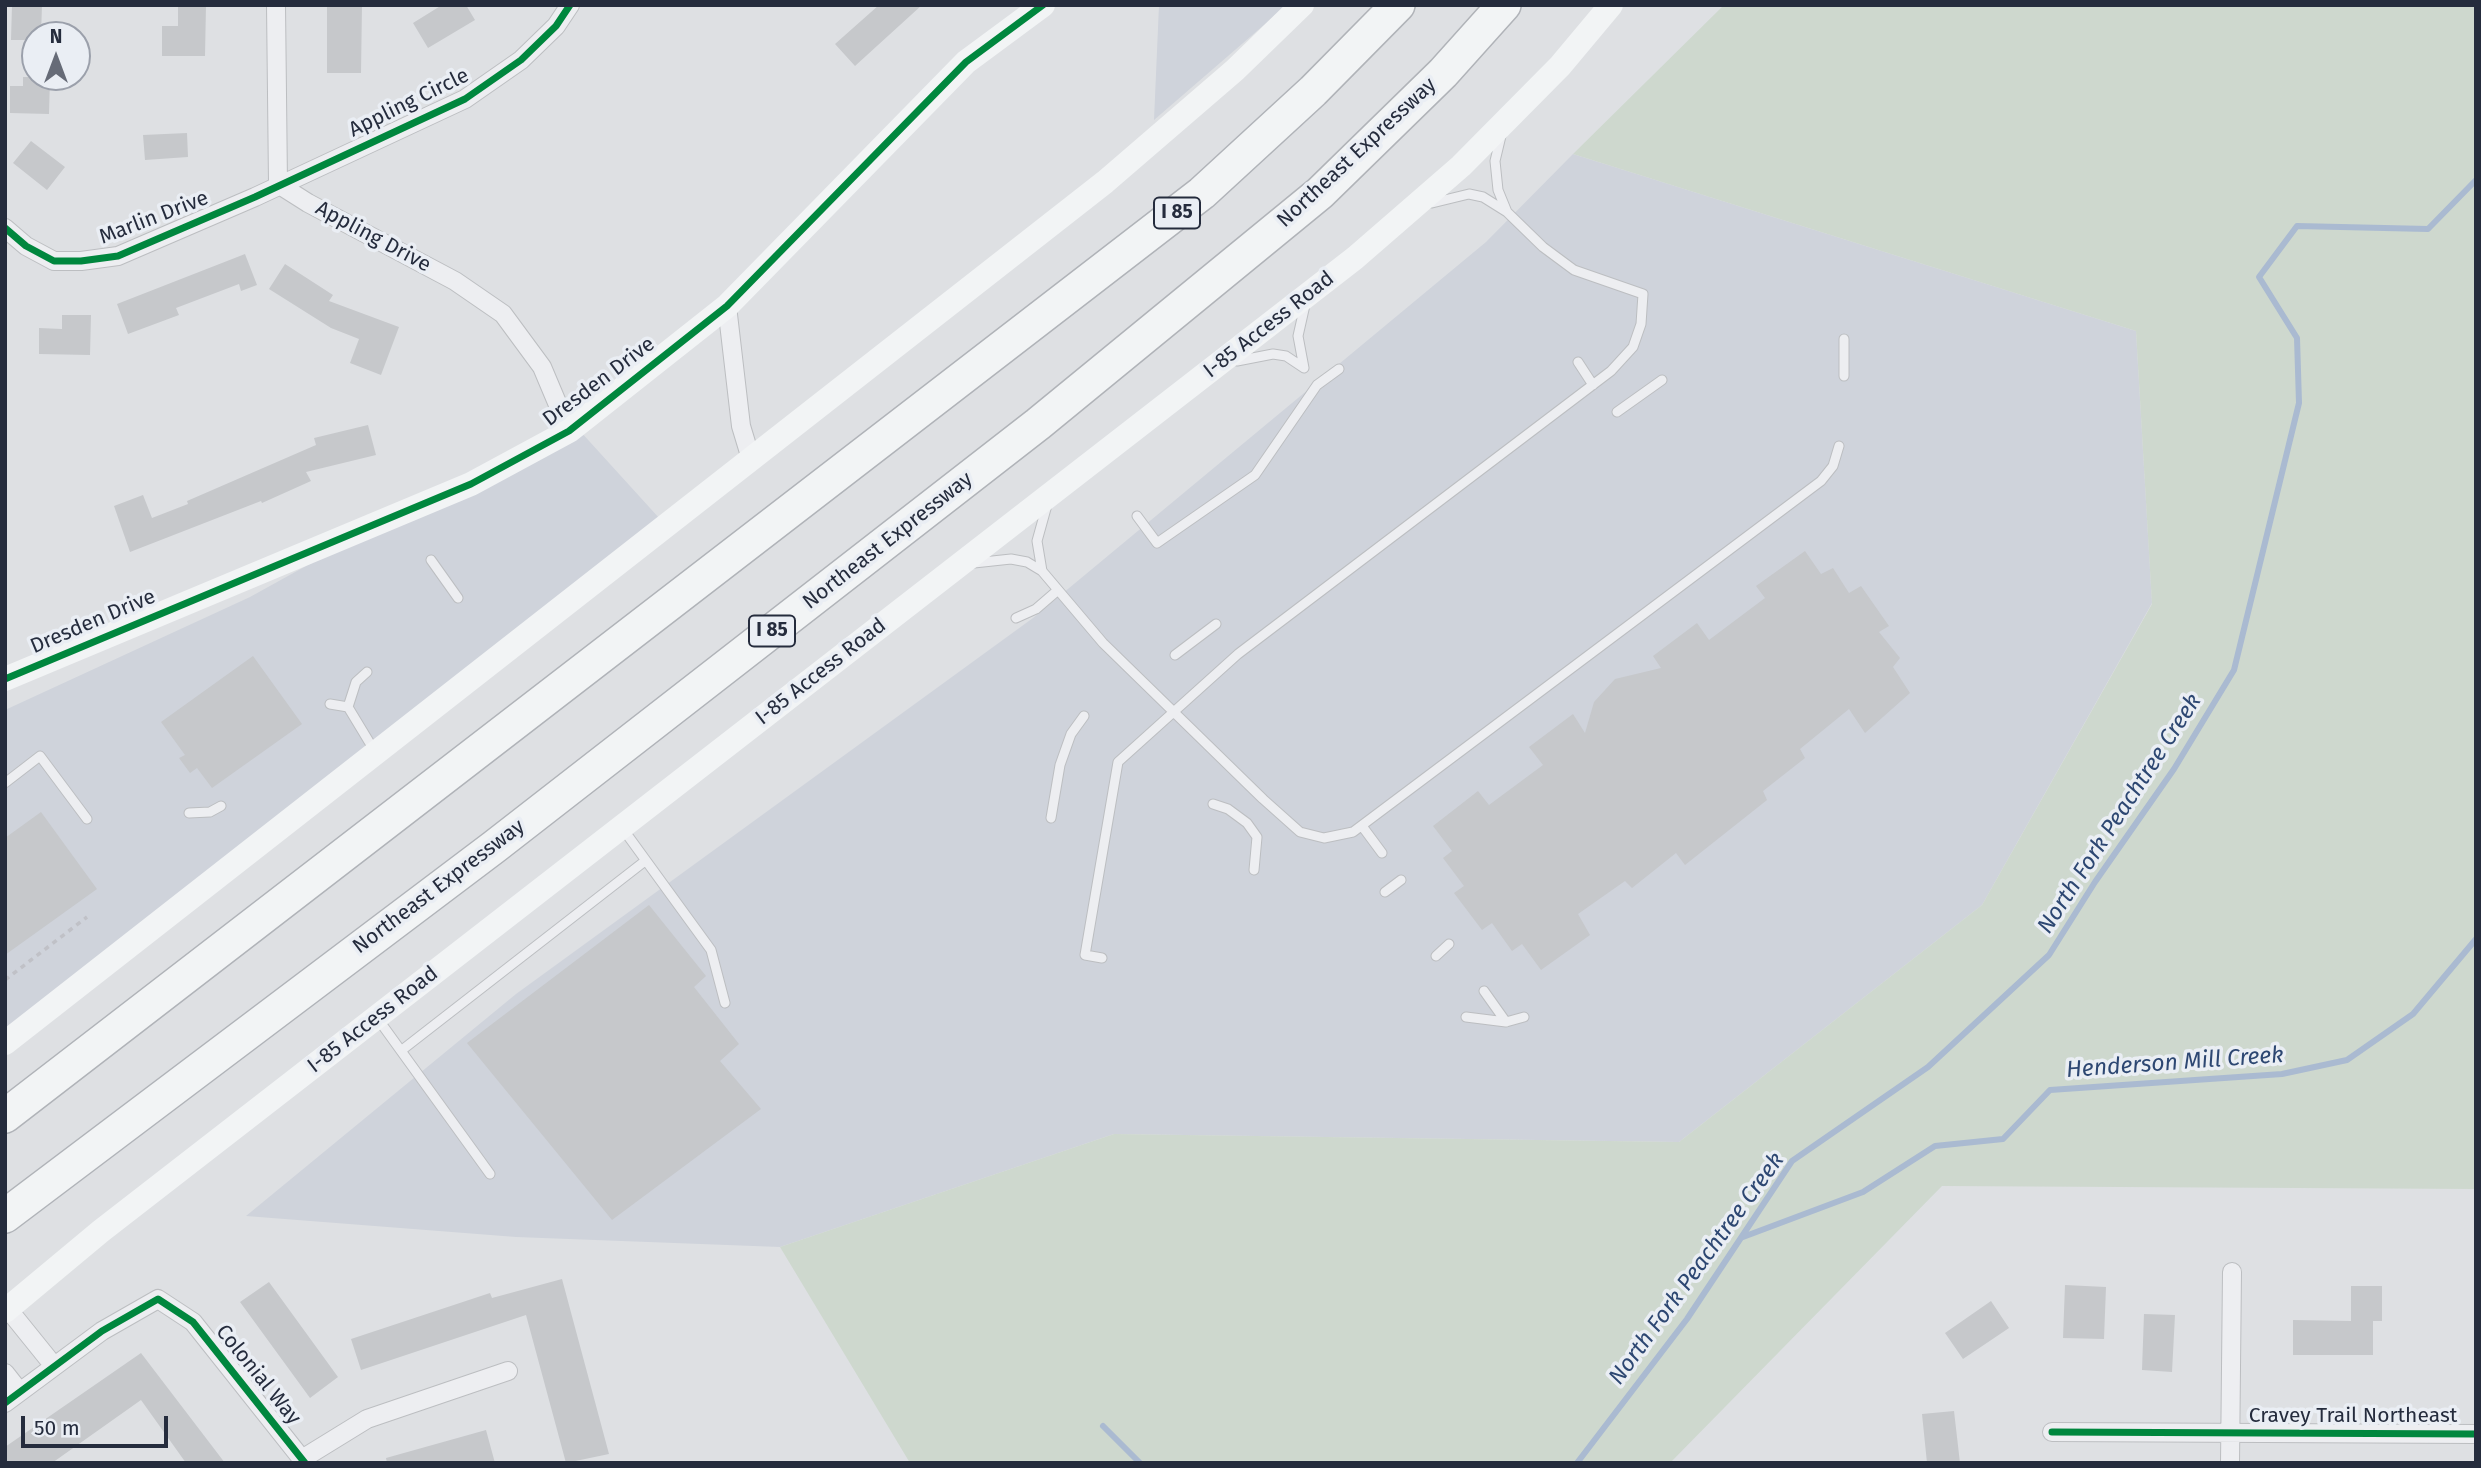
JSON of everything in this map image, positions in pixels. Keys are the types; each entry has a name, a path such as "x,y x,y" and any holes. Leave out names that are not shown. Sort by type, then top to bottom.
{"highway":[{"name":"I 85","path":"5,1116 1202,193 1313,91 1398,5"},
{"name":"Northeast Expressway","path":"5,1216 494,846 1038,424 1203,286 1320,193 1443,73 1504,5"}],"main road":[{"name":"Dresden Drive","path":"5,678 471,484 569,431 727,306 966,62 1044,5"},
{"path":"5,1043 1105,181 1235,70 1302,5"},
{"name":"I-85 Access Road","path":"7,1310 41,1278 1308,295 1461,166 1560,66 1611,5"}],"street":[{"path":"276,5 278,184"},
{"name":"Appling Circle","path":"278,184 465,99 521,60 556,26 570,5"},
{"name":"Marlin Drive","path":"5,228 26,246 54,261 81,261 118,256 255,197 278,184"},
{"name":"Appling Drive","path":"278,184 308,203 455,281 503,314 542,367 569,431"},
{"path":"727,306 741,426 751,459"},
{"path":"2230,1463 2232,1272"},
{"name":"Colonial Way","path":"13,1397 102,1331 158,1299 193,1322 304,1461 367,1419 508,1371"},
{"path":"7,1310 54,1366"},
{"path":"6,1374 13,1397"},
{"name":"Cravey Trail Northeast","path":"2052,1432 2476,1434"}],"lane":[{"path":"1505,121 1495,161 1498,190 1507,212"},
{"path":"1102,958 1085,955 1118,762 1238,654 1611,372 1633,347 1642,324 1643,295 1574,270 1507,212 1483,197 1469,194 1407,212"},
{"path":"1210,372 1258,355 1273,354 1286,356 1304,368 1298,336 1308,295"},
{"path":"1844,340 1844,376"},
{"path":"1578,362 1592,385"},
{"path":"1137,516 1157,543 1251,478 1317,386 1339,369"},
{"path":"1617,412 1662,380"},
{"path":"955,567 1011,559 1027,562 1042,572 1103,643 1300,831 1324,838 1353,832 1362,826 1821,481 1833,466 1839,446"},
{"path":"1042,572 1037,552 1038,529 1053,492"},
{"path":"431,560 458,598"},
{"path":"1016,618 1036,609 1058,590"},
{"path":"1175,655 1216,624"},
{"path":"348,707 356,682 367,672"},
{"path":"330,704 348,707 375,751"},
{"path":"1051,818 1060,765 1071,734 1084,716"},
{"path":"5,783 40,757 87,819"},
{"path":"1213,804 1228,809 1247,823 1257,837 1254,870"},
{"path":"190,813 210,812 221,806"},
{"path":"622,826 711,950 724,1003"},
{"path":"1362,826 1382,853"},
{"path":"402,1051 645,860"},
{"path":"1385,892 1401,880"},
{"path":"1436,956 1449,944"},
{"path":"1484,991 1506,1022"},
{"path":"377,1017 490,1174"},
{"path":"1466,1017 1506,1022 1524,1017"}],"path":[{"path":"5,980 87,917"}],"shaded area":[{"path":"1159,5 1287,5 1154,120"},
{"path":"1724,5 2476,5 2476,1189 1942,1186 1670,1463 910,1463 780,1247 1114,1134 1679,1142 1982,905 2152,604 2136,331 1573,154"},
{"path":"1573,154 2136,331 2152,603 1982,905 1679,1142 1114,1134 780,1247 516,1237 246,1216 516,994 1033,618 1486,242"},
{"path":"570,420 670,530 5,1051 5,710 250,597"}],"building":[{"path":"12,5 42,5 41,21 21,21 21,40 11,40"},
{"path":"178,5 206,5 205,56 162,56 162,26 178,26"},
{"path":"327,5 362,5 361,73 327,73"},
{"path":"442,5 466,5 475,20 428,48 413,23"},
{"path":"879,5 922,5 855,66 835,44"},
{"path":"10,86 21,86 21,91 50,91 49,114 10,113"},
{"path":"187,133 188,157 145,160 143,135"},
{"path":"31,141 65,167 47,190 13,163"},
{"path":"245,254 257,285 241,291 239,284 176,308 179,315 128,334 117,304"},
{"path":"285,264 333,295 329,301 399,327 381,375 350,363 359,339 331,328 269,289"},
{"path":"62,315 91,315 90,355 39,354 39,328 62,329"},
{"path":"368,425 376,455 306,472 311,481 262,503 261,501 130,552 114,506 143,495 152,518 316,445 314,438"},
{"path":"1805,551 1821,574 1833,568 1849,593 1861,586 1889,626 1879,632 1900,658 1893,667 1910,693 1865,733 1849,709 1800,749 1805,758 1763,791 1767,800 1685,865 1676,853 1632,888 1625,881 1578,914 1590,935 1541,970 1522,944 1512,951 1492,923 1482,930 1454,893 1464,886 1443,858 1452,851 1433,826 1478,791 1489,805 1543,765 1529,747 1573,714 1585,733 1594,702 1615,679 1661,668 1653,656 1697,623 1709,640 1765,598 1756,586"},
{"path":"253,656 302,724 212,788 197,768 190,773 179,758 185,755 161,722"},
{"path":"41,812 97,889 5,955 5,838"},
{"path":"649,905 706,976 694,987 739,1044 720,1061 761,1109 612,1220 467,1043"},
{"path":"562,1279 609,1454 566,1463 526,1315 361,1370 351,1339 490,1293 492,1298"},
{"path":"269,1282 338,1377 310,1398 240,1302"},
{"path":"2065,1285 2106,1287 2104,1339 2063,1338"},
{"path":"2351,1286 2382,1286 2382,1321 2373,1321 2373,1355 2293,1355 2293,1320 2351,1321"},
{"path":"1991,1301 2009,1328 1963,1359 1945,1333"},
{"path":"2144,1314 2175,1315 2172,1372 2142,1370"},
{"path":"141,1353 225,1463 186,1463 141,1400 52,1463 5,1463 5,1447"},
{"path":"1954,1411 1960,1463 1927,1463 1922,1414"},
{"path":"486,1430 495,1463 387,1463 386,1458"}],"waterway":[{"name":"North Fork Peachtree Creek","path":"1577,1463 1687,1319 1792,1161 1928,1067 2049,955 2095,882 2174,769 2234,670 2299,403 2297,338 2259,277 2297,226 2428,229 2476,180"},
{"name":"Henderson Mill Creek","path":"1743,1237 1863,1192 1935,1146 2003,1139 2050,1090 2282,1074 2347,1060 2413,1014 2476,939"},
{"path":"1103,1426 1140,1463"}],"cycle path":[{"path":"5,228 26,246 54,261 81,261 118,256 255,197 465,99 521,60 556,26 570,5"},
{"path":"5,679 471,484 569,431 727,306 966,62 1043,5"},
{"path":"5,1403 102,1331 158,1299 193,1322 305,1463"},
{"path":"2052,1432 2476,1434"}]}
